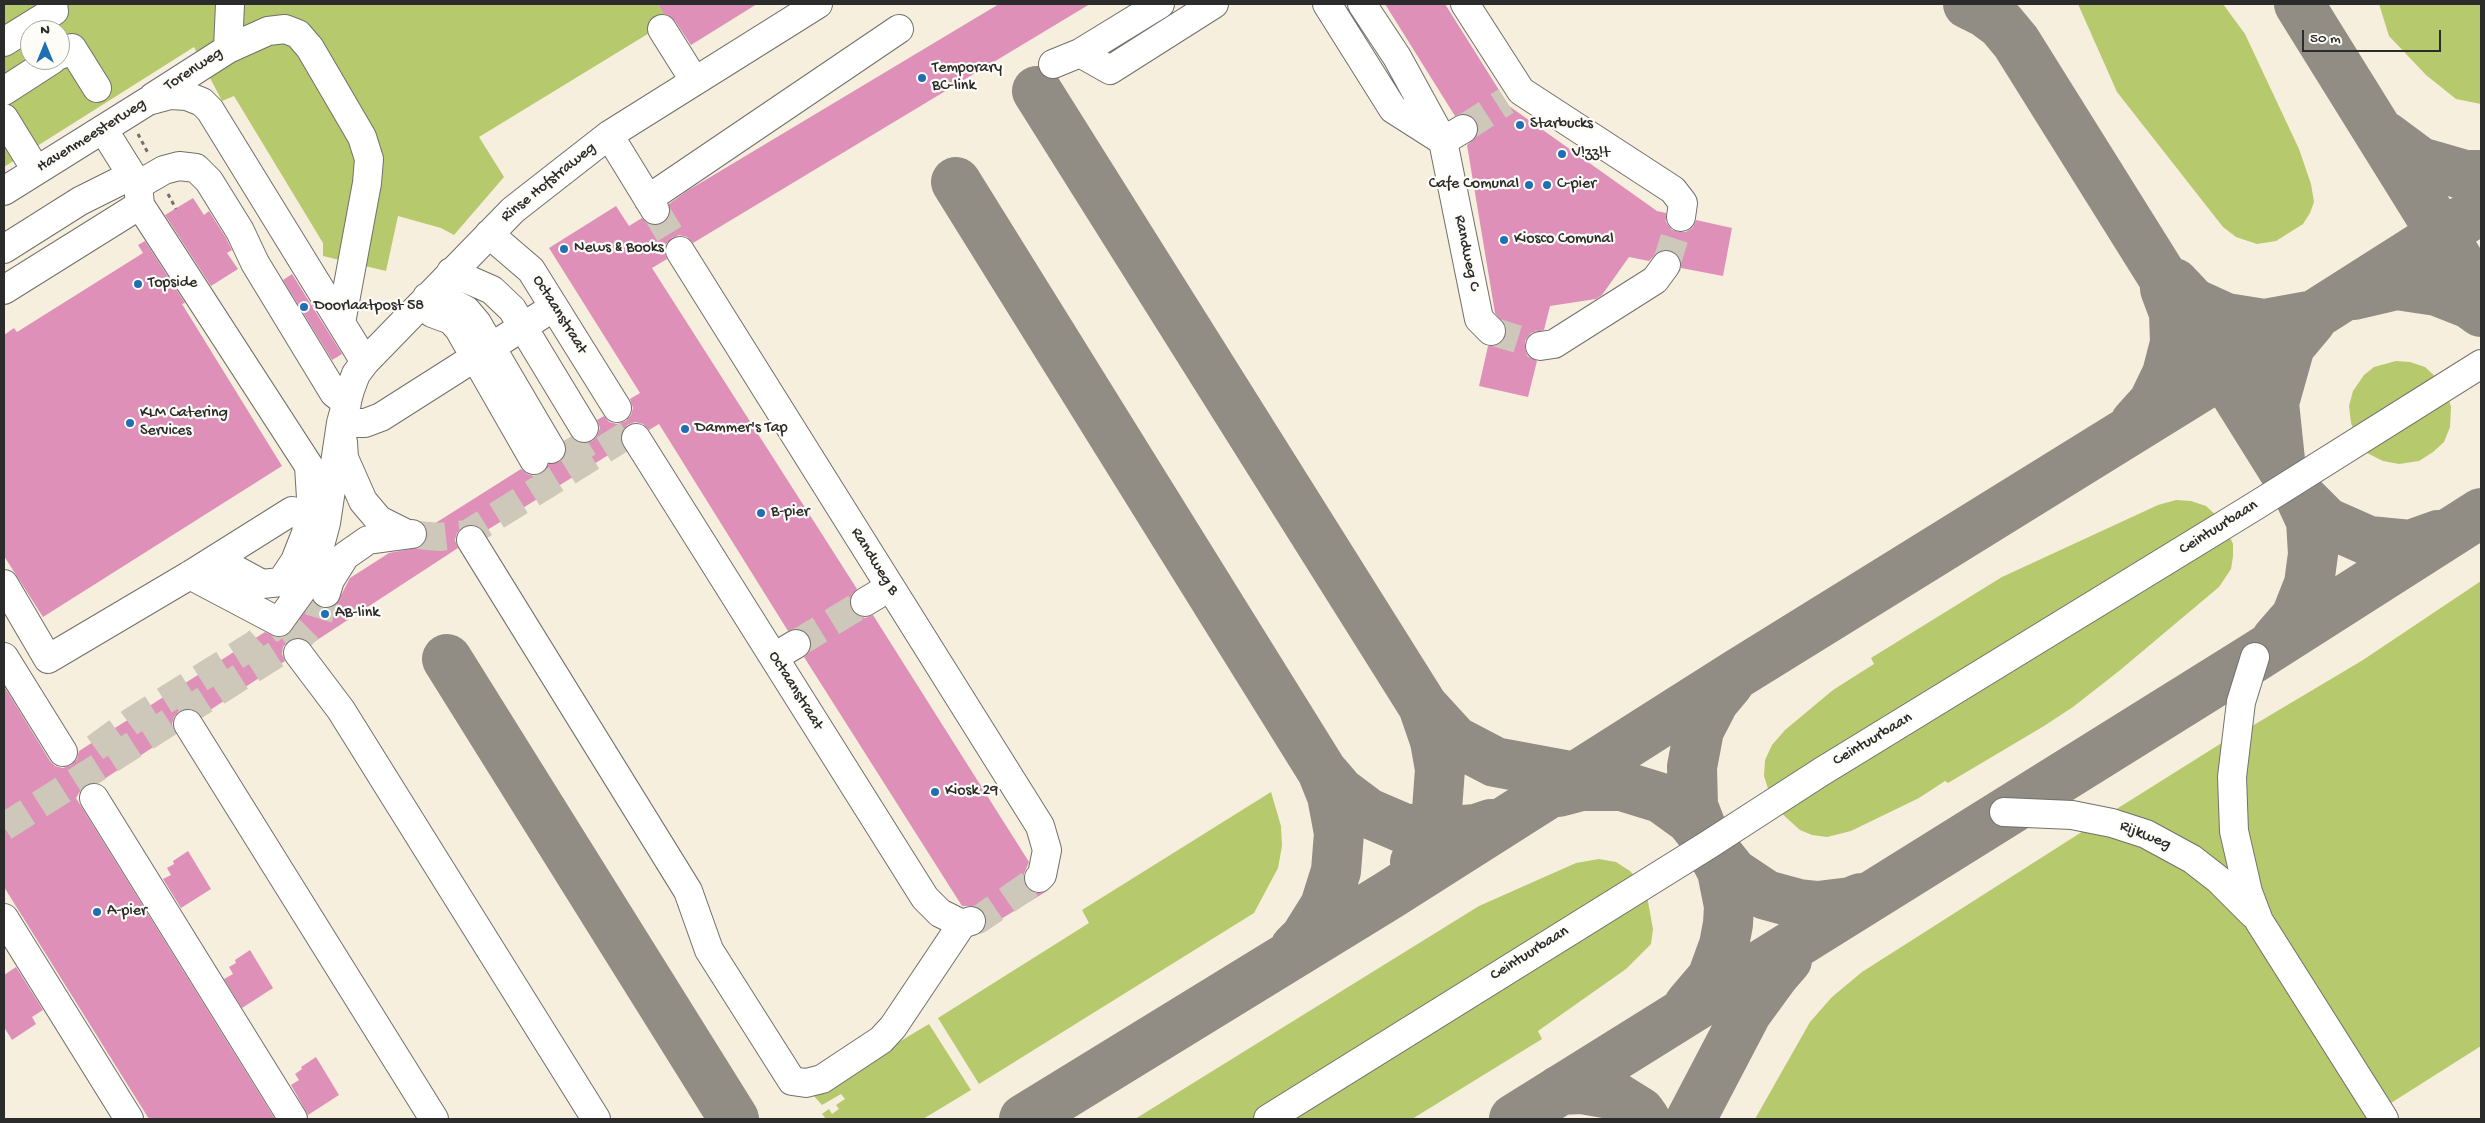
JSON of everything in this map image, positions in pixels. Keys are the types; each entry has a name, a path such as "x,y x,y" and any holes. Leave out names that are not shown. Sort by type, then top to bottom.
{"street":[{"name":"Torenweg","path":"148,100 228,49 230,4"},
{"name":"Rinse Hofstraweg","path":"190,575 279,622 310,579 326,523 344,413 356,374 365,362 433,290 513,210 609,135 818,4"},
{"path":"1080,52 1110,70 1214,4"},
{"path":"1328,4 1393,108 1453,135"},
{"name":"Randweg C","path":"1362,4 1453,135 1479,319 1492,331"},
{"path":"1465,4 1513,96 1672,190 1683,203 1681,217"},
{"path":"1053,64 1080,52 1157,6 1169,32"},
{"path":"4,42 53,15"},
{"path":"228,49 268,31 285,29 298,34 310,48 362,137 369,159 367,183 341,323 365,362"},
{"path":"662,29 694,80"},
{"path":"609,135 652,205 900,29"},
{"path":"70,49 72,48 97,88"},
{"path":"4,69 20,59"},
{"path":"4,91 37,70"},
{"name":"Havenmeesterweg","path":"4,190 148,100 170,95 187,96 202,102 210,110 341,323"},
{"path":"4,118 36,170"},
{"path":"103,129 136,188 309,466 311,498 306,533 295,561 281,582 262,584 216,559"},
{"path":"4,290 136,188 164,170 179,166 196,168 209,181 240,231 255,263 334,393 344,413 365,422 382,417 554,307"},
{"path":"4,249 80,201 136,188"},
{"name":"Octaanstraat","path":"488,234 531,270 617,408"},
{"name":"Randweg B","path":"680,251 1040,826 1047,850 1042,875 1039,878"},
{"path":"1540,346 1554,344 1655,280 1666,265"},
{"path":"499,342 512,309 492,290 433,290 440,314 499,342 560,444 499,342"},
{"name":"Ceintuurbaan","path":"1268,1119 1821,772 2255,506 2481,364"},
{"name":"Rinse Hofstraweg","path":"326,593 330,580 345,556 368,540 412,534 379,520 363,502 344,458 344,413"},
{"name":"Octaanstraat","path":"471,540 688,891 708,950 792,1081 806,1083 822,1079 881,1040 893,1027 966,922 940,913 925,898 785,650 636,438"},
{"path":"4,584 48,659 190,575 292,511"},
{"path":"865,602 890,587"},
{"path":"298,653 341,710 596,1119"},
{"path":"4,657 63,752"},
{"name":"Rijkweg","path":"2255,657 2248,675 2238,719 2232,792 2239,855 2251,903 2259,921 2384,1119"},
{"path":"188,724 434,1119"},
{"path":"94,798 293,1119"},
{"name":"Rijkweg","path":"2004,812 2072,816 2112,823 2146,834 2179,850 2207,870 2259,921"},
{"path":"4,918 129,1119"}],"green space":[{"path":"4,4 658,4 669,21 479,137 504,177 454,235 441,228 398,216 386,271 323,256 323,243 234,96 222,101 194,47 4,167"},
{"path":"2078,4 2223,4 2245,34 2299,149 2311,184 2314,202 2303,224 2276,241 2257,244 2236,237 2223,227 2117,92"},
{"path":"2379,4 2481,4 2481,104 2456,99 2426,75 2389,36"},
{"path":"2396,361 2410,362 2425,367 2439,380 2356,435 2351,423 2349,406 2353,391 2364,375 2374,367"},
{"path":"2447,393 2451,407 2450,427 2444,442 2433,452 2419,461 2399,464 2383,461 2367,453 2362,445"},
{"path":"2176,500 2191,501 2206,506 2220,519 1771,798 1764,776 1765,760 1772,745 1785,730 1833,690 1874,664 1871,658 2002,577 2158,505"},
{"path":"2228,532 2233,544 2231,569 2219,587 2119,671 2073,707 2044,726 1948,783 1945,781 1919,798 1851,831 1827,837 1812,835 1800,830 1780,812"},
{"path":"2481,581 2481,1046 2383,1108 2256,893 2240,809 2247,729 2363,660"},
{"path":"2228,739 2240,892 2107,815"},
{"path":"1271,792 1281,826 1282,846 1278,868 1254,913 979,1084 938,1018 1089,923 1082,910"},
{"path":"2088,828 2168,856 2229,904 2261,943 2368,1119 1755,1119 1810,1022 1832,997 1862,972"},
{"path":"1599,859 1616,862 1630,871 1639,881 1258,1119 1135,1119 1479,906 1576,863"},
{"path":"1647,896 1653,929 1651,944 1626,969 1538,1031 1542,1039 1412,1119 1290,1119"},
{"path":"929,1024 971,1090 923,1119 826,1119 822,1114 829,1109 832,1114 839,1109 836,1105 845,1099 841,1094 822,1105 812,1094"}],"building":[{"path":"658,4 757,4 691,45 675,21 664,14"},
{"path":"999,4 1090,4 693,243 687,237 679,235 672,238 666,244 664,252 667,259 652,268 857,589 852,594 849,602 852,610 857,615 865,618 873,615 1029,862 1024,874 1024,882 1028,889 1035,893 1047,891 983,930 986,917 982,910 974,906 962,906 804,657 810,651 812,644 809,636 803,630 796,628 788,631 659,424 649,430 643,424 635,422 627,425 622,431 620,439 623,446 484,532 479,527 471,524 462,527 457,533 455,540 458,548 311,644 304,638 289,640 283,647 282,654 285,661 201,716 196,710 188,708 179,711 174,717 172,724 175,733 98,783 86,785 81,790 76,798 275,1119 149,1119 4,887 4,686 50,761 55,766 63,768 71,765 77,759 79,751 265,632 278,638 286,636 313,601 322,608 330,608 336,605 350,578 389,553 421,547 427,539 426,529 521,469 527,474 534,476 542,473 549,464 559,462 564,457 567,449 564,441 571,437 577,442 584,444 592,441 597,436 600,428 597,420 604,416 609,422 617,424 626,421 631,415 633,408 630,399 640,393 549,248 616,206 629,226 642,218 648,224 656,226 663,224 669,217 669,204 687,191"},
{"name":"C-pier","path":"1385,4 1445,4 1509,106 1657,211 1666,213 1666,222 1672,230 1686,232 1693,227 1696,220 1732,228 1723,276 1681,268 1680,258 1675,252 1668,250 1659,251 1649,261 1629,257 1602,295 1596,299 1550,306 1544,330 1531,333 1525,341 1527,355 1537,361 1528,397 1479,386 1488,346 1496,346 1502,342 1506,335 1506,327 1495,313 1467,145 1476,137 1479,128 1476,121 1470,115 1462,113 1455,116"},
{"path":"193,198 204,215 209,211 232,250 227,253 238,269 211,286 165,215"},
{"name":"KLM Catering Services","path":"145,241 185,303 182,304 282,466 43,617 4,556 4,335 14,328 17,332 143,253 138,245"},
{"name":"Doorlaatpost 58","path":"292,274 342,354 332,360 283,280"},
{"path":"188,851 211,889 181,908 163,879 171,875 167,868 174,864 173,861"},
{"path":"250,950 273,988 242,1008 224,979 233,974 229,967 236,963 235,960"},
{"path":"16,967 43,1010 32,1017 36,1024 12,1040 4,1027 4,975"},
{"path":"316,1057 339,1095 308,1115 291,1085 299,1080 295,1074 302,1069 301,1067"}],"taxiway":[{"path":"1968,4 1986,13 2001,24 2016,42 2299,495 2326,522 2369,541 2410,545 2438,535"},
{"path":"2299,4 2481,297"},
{"path":"1037,91 1423,706 1455,741 1495,762 1592,780"},
{"path":"2385,136 2420,162 2465,175 2481,175"},
{"path":"956,182 1322,771 1332,796 1339,833 1336,871 1325,906 1305,938 1295,948"},
{"path":"1024,1119 1389,895 1737,674 2223,373 2481,209"},
{"path":"2174,283 2193,303 2226,318 2264,324 2308,316"},
{"path":"2354,295 2397,285 2437,291 2470,304 2481,312"},
{"path":"2135,423 2153,403 2167,374 2175,343 2174,313 2165,289"},
{"path":"2280,460 2274,403 2290,346 2311,321"},
{"path":"2276,640 2296,617 2309,584 2313,554 2311,521 2299,495"},
{"path":"1514,1119 2255,657 2481,513"},
{"path":"447,659 734,1119"},
{"path":"1689,1005 1712,978 1724,945 1728,924 1729,906 1722,871 1708,845 1693,806 1692,767 1699,730 1714,701 1729,683"},
{"path":"1415,862 1431,832 1437,810 1440,769 1435,741 1423,706"},
{"path":"1322,771 1340,792 1368,813 1403,828 1440,832 1476,829 1491,824"},
{"path":"1558,792 1581,786 1622,786 1661,798 1690,819 1733,873 1766,895 1799,904 1818,906 1851,902 1861,898"},
{"path":"1691,1119 1747,1012 1787,960"},
{"path":"1560,1090 1582,1089 1611,1094 1640,1112 1645,1119"}],"tunnel":[{"path":"1463,129 1506,101"},
{"path":"655,210 680,251"},
{"path":"1666,265 1681,217"},
{"path":"1491,331 1540,346"},
{"path":"418,535 439,537 467,534 632,432"},
{"path":"569,438 584,462"},
{"path":"4,827 294,643 318,619 326,593"},
{"path":"796,644 865,602"},
{"path":"95,748 132,721 255,644 279,622 292,640"},
{"path":"971,921 978,920 1039,878"}],"place":[{"name":"Temporary BC-link","path":"922,78"},
{"name":"Starbucks","path":"1520,125"},
{"name":"V!zz!t","path":"1562,154"},
{"name":"Cafe Comunal","path":"1529,185"},
{"name":"C-pier","path":"1547,185"},
{"name":"Kiosco Comunal","path":"1504,240"},
{"name":"News & Books","path":"564,249"},
{"name":"Topside","path":"138,284"},
{"name":"Doorlaatpost 58","path":"304,307"},
{"name":"KLM Catering Services","path":"130,423"},
{"name":"Dammer's Tap","path":"685,429"},
{"name":"B-pier","path":"761,513"},
{"name":"AB-link","path":"325,614"},
{"name":"Kiosk 29","path":"935,792"},
{"name":"A-pier","path":"97,912"}]}
